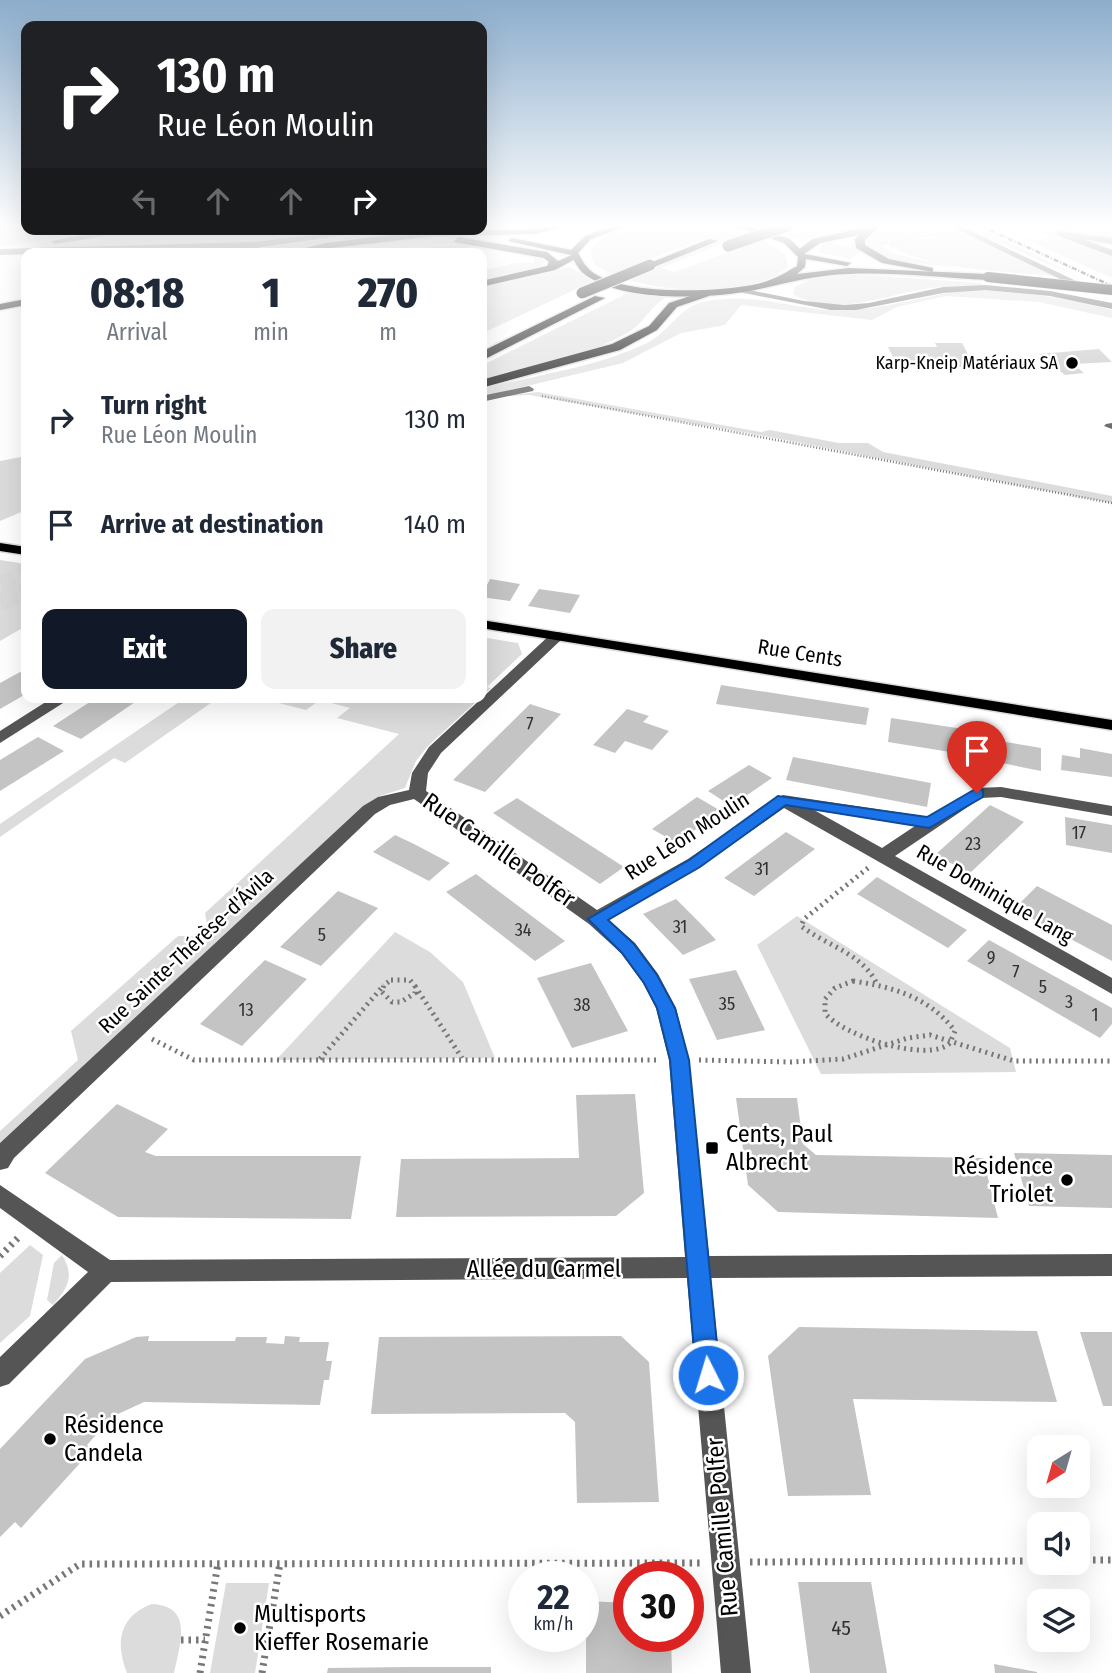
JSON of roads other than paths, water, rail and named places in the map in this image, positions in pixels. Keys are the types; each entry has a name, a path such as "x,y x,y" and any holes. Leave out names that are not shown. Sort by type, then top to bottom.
{"highway":[{"path":"532,317 559,304"},
{"path":"487,354 587,304"},
{"path":"487,382 616,347 653,328 676,304"}],"main road":[{"path":"0,547 21,550"},
{"name":"Rue Cents","path":"487,625 1112,725"}],"street":[{"path":"814,304 846,308 865,304"},
{"path":"487,398 529,389"},
{"name":"Rue Camille Polfer","path":"487,701 557,636"},
{"path":"0,737 55,703"},
{"name":"Rue Camille Polfer","path":"485,703 435,750 420,773 416,793 596,919 628,948 651,979 666,1008 679,1060 736,1673"},
{"path":"883,856 929,822 977,793 1001,792 1112,811"},
{"name":"Rue Sainte-Thérèse-d'Ávila","path":"0,1161 6,1151 369,810 384,801 416,793"},
{"name":"Rue Léon Moulin","path":"596,919 694,863 783,800 929,822"},
{"name":"Rue Dominique Lang","path":"783,800 1112,987"},
{"path":"0,1195 106,1271 0,1375"},
{"name":"Allée du Carmel","path":"106,1271 1112,1265"}],"tunnel":[{"path":"0,584 21,574"},
{"path":"0,602 21,593"}],"place":[{"name":"Karp-Kneip Matériaux SA","path":"1072,363"},
{"name":"Cents, Paul Albrecht","path":"712,1148"},
{"name":"Résidence Triolet","path":"1067,1180"},
{"name":"Résidence Candela","path":"50,1439"},
{"name":"Multisports Kieffer Rosemarie","path":"240,1628"}]}
